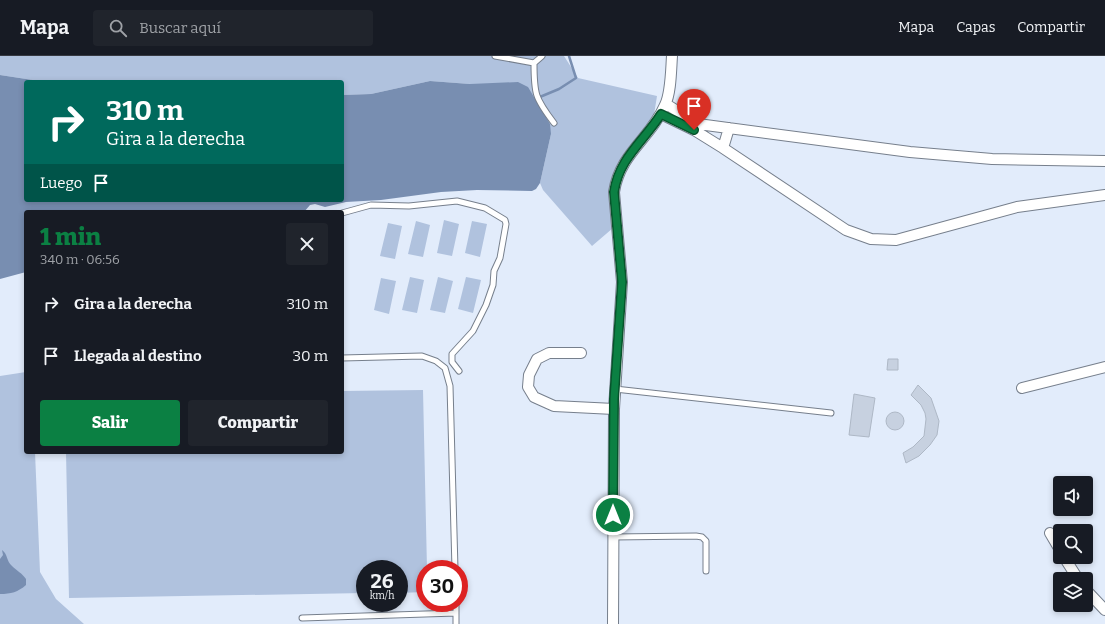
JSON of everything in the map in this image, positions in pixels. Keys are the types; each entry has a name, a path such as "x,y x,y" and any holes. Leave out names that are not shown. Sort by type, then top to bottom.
{"street":[{"path":"613,624 614,409 622,282 614,192 616,181 623,163 661,114 666,104 672,56"},
{"path":"666,104 723,148 846,230 871,239 896,240 1017,207 1105,195"},
{"path":"661,114 696,127 729,128 910,152 992,159 1105,162"},
{"path":"723,148 729,128"},
{"path":"581,353 549,353 537,359 529,375 528,387 534,397 554,406 614,409"},
{"path":"1022,388 1105,367"},
{"path":"1050,533 1053,538"},
{"path":"1093,597 1105,610"}],"lane":[{"path":"494,56 534,63"},
{"path":"542,56 534,63 534,90 554,123"},
{"path":"344,213 371,206 408,206 457,201 485,208 505,220 506,224 500,258 494,271 493,284 486,305 473,331 452,354 452,362 458,371"},
{"path":"344,358 422,356 436,361 445,368 450,386 455,560"},
{"path":"615,389 831,413"},
{"path":"613,537 702,537 706,542 706,571"},
{"path":"302,618 456,613 456,624"}],"shaded area":[{"path":"0,56 564,56 578,78 657,96 653,121 622,165 613,228 592,246 543,190 540,183 551,134 470,84 430,81 371,94 344,95 344,80 33,80 0,75"},
{"path":"0,75 33,80 24,80 24,202 344,202 344,95 371,94 430,81 470,84 518,82 528,87 550,124 551,134 540,183 536,189 532,191 477,190 441,192 381,200 346,202 325,207 315,204 310,205 306,210 24,210 24,273 0,279"},
{"path":"444,220 459,224 452,256 437,253"},
{"path":"416,221 430,225 423,257 408,254"},
{"path":"472,221 487,224 480,257 465,253"},
{"path":"388,223 402,226 395,259 380,256"},
{"path":"410,277 424,280 417,313 402,310"},
{"path":"438,277 453,281 445,313 430,310"},
{"path":"466,277 481,280 473,313 458,309"},
{"path":"381,278 396,281 389,314 374,310"},
{"path":"24,372 24,454 35,454 40,572 56,599 84,624 0,624 0,376"},
{"path":"423,390 427,560 416,560 416,592 408,593 408,560 356,560 356,593 69,598 66,454 344,454 344,391"},
{"path":"2,550 10,564 26,579 26,585 8,594 0,594 0,559 3,555"}],"building":[{"path":"888,359 898,359 898,370 887,370"},
{"path":"918,385 931,398 939,421 937,435 919,456 906,463 903,453 913,447 924,436 926,419 925,413 921,405 911,395"},
{"path":"854,394 875,398 869,437 849,435"},
{"path":"895,412 901,415 904,421 901,427 895,430 889,427 886,421 889,415"}],"waterway":[{"path":"535,99 559,89 576,78 569,56"}],"route":[{"path":"613,515 614,399 622,282 614,192 616,181 623,163 661,114 694,130"}]}
